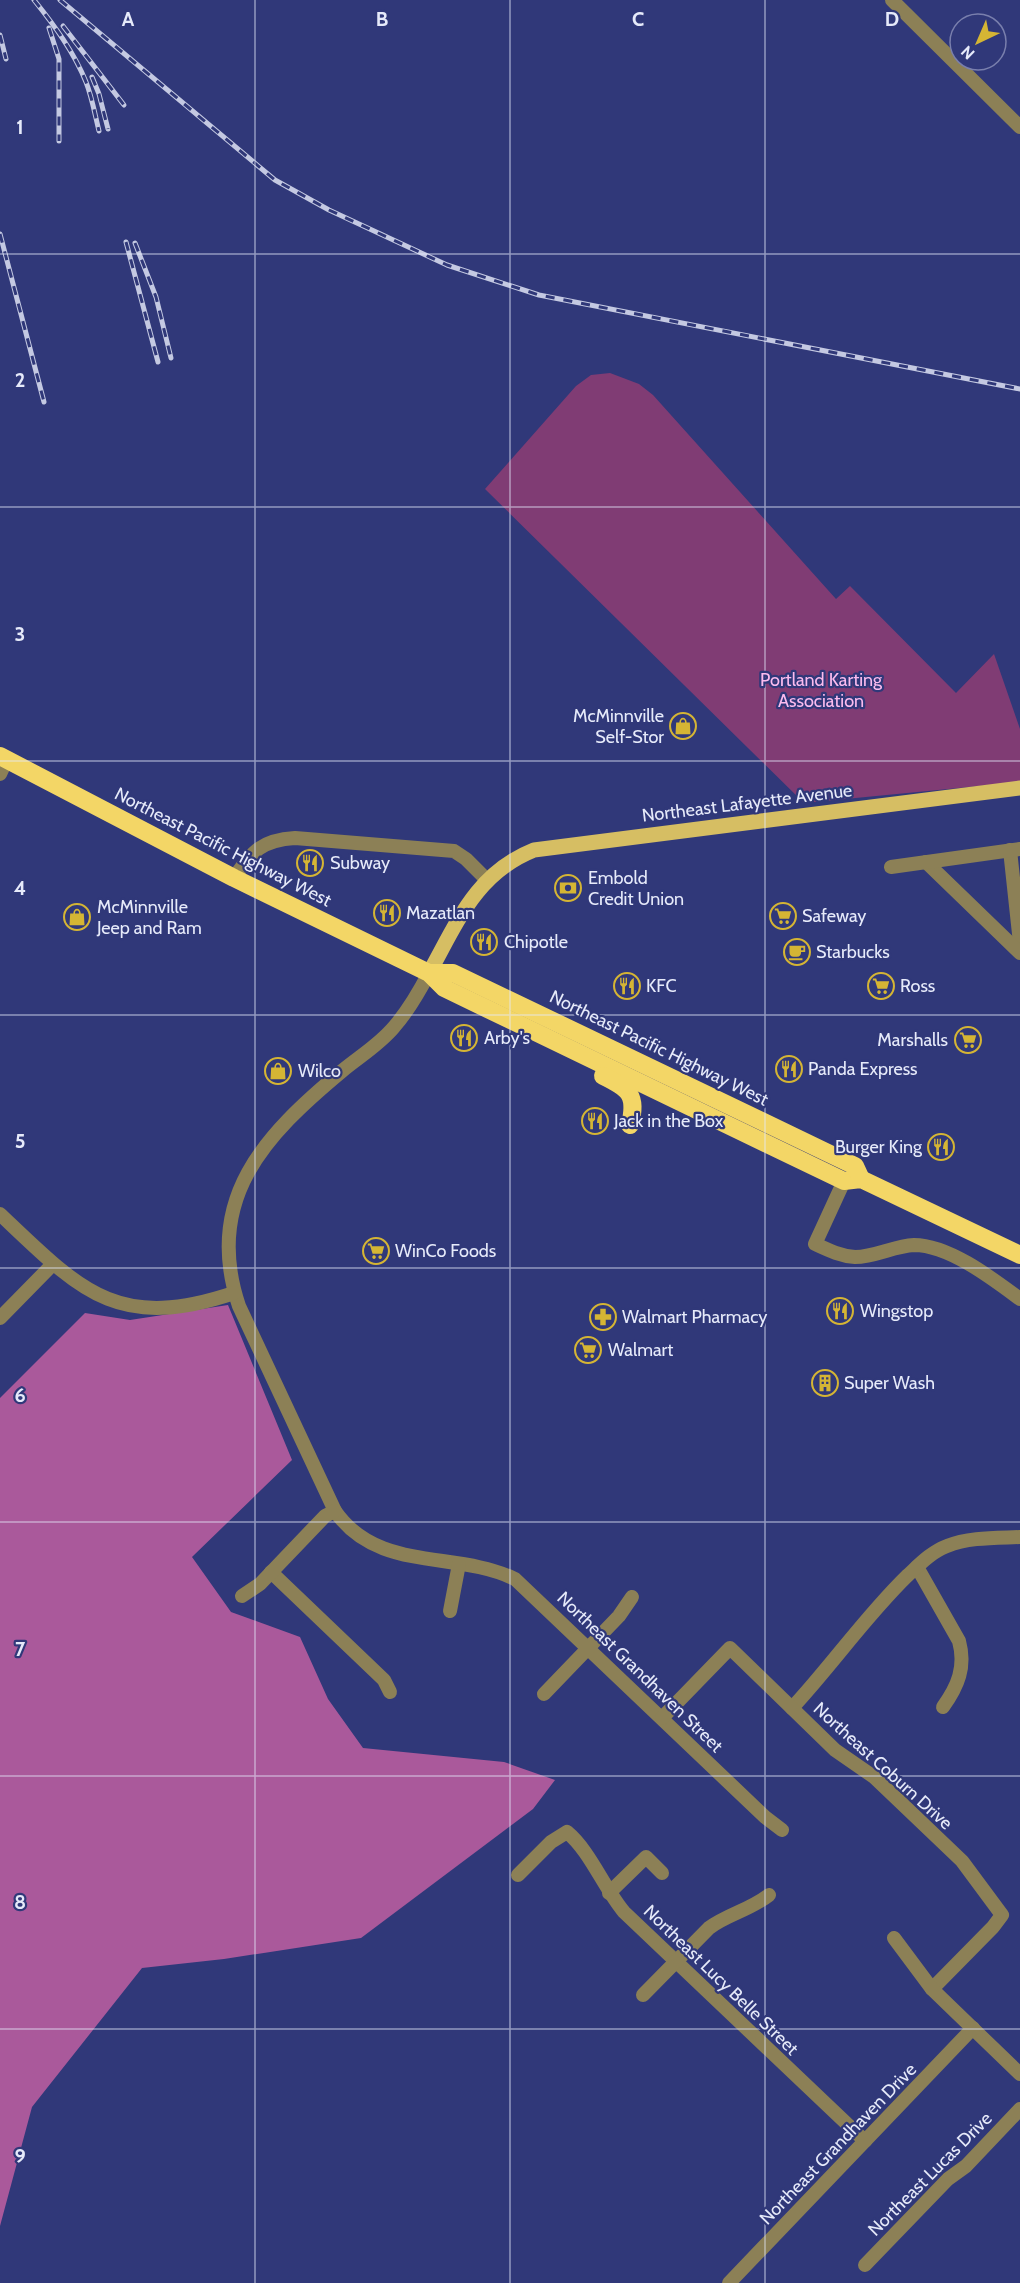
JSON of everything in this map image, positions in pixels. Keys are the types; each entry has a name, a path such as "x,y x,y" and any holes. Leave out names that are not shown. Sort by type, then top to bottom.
{"highway":[{"name":"Northeast Pacific Highway West","path":"2,763 429,973 444,988 645,1084 663,1095 1020,1255"},
{"name":"Northeast Pacific Highway West","path":"429,973 453,974 855,1166 853,1180"},
{"path":"535,1031 567,1058 620,1084 627,1090 634,1108 630,1125"},
{"path":"555,1041 574,1042 653,1078 665,1075"},
{"path":"663,1095 680,1092 712,1108 736,1109"}],"main road":[{"name":"Northeast Lafayette Avenue","path":"429,973 460,916 487,880 516,857 534,850 1020,788"}],"street":[{"path":"892,0 1020,127"},
{"path":"234,878 245,862 263,845 271,841 295,838 454,851 466,859 487,880"},
{"path":"891,867 1015,850 1020,943"},
{"path":"926,862 1020,953"},
{"path":"0,1214 53,1264 89,1290 128,1306 163,1309 195,1305 234,1293 227,1252 228,1233 235,1198 246,1175 273,1136 318,1091 378,1044 394,1027 429,973"},
{"path":"853,1180 815,1244 855,1257 916,1245 933,1248 968,1264 1020,1299"},
{"path":"0,1318 53,1264"},
{"name":"Northeast Grandhaven Street","path":"234,1293 335,1511 344,1523 360,1538 379,1548 494,1570 515,1579 765,1817 782,1830"},
{"path":"242,1596 260,1584 325,1516 335,1511"},
{"path":"792,1708 818,1681 876,1609 933,1553 963,1541 1020,1537"},
{"path":"450,1611 459,1564"},
{"path":"917,1567 959,1641 962,1652 959,1683 943,1707"},
{"path":"271,1572 384,1680 390,1692"},
{"path":"544,1694 619,1616 632,1596"},
{"name":"Northeast Coburn Drive","path":"662,1718 730,1648 835,1750 874,1777 962,1861 1002,1915 932,1989"},
{"name":"Northeast Lucy Belle Street","path":"518,1875 551,1842 567,1832 578,1842 609,1893 624,1912 865,2141"},
{"path":"609,1893 646,1857 662,1873"},
{"path":"643,1995 709,1928 721,1919 756,1905 769,1895"},
{"path":"894,1938 932,1989 1020,2074"},
{"name":"Northeast Grandhaven Drive","path":"729,2283 973,2028"},
{"name":"Northeast Lucas Drive","path":"865,2265 948,2179 966,2166 1020,2109"}],"green space":[{"name":"Portland Karting Association","path":"610,373 639,384 653,395 836,599 850,586 956,693 994,654 1020,729 1020,782 804,803 485,489 576,386 591,375"}],"shaded area":[{"path":"228,1305 292,1460 192,1557 231,1612 300,1637 328,1699 363,1748 504,1762 555,1780 533,1809 361,1938 224,1959 142,1968 32,2107 0,2226 0,1398 85,1313 130,1320"}],"railway":[{"path":"34,0 76,60 90,94 99,131"},
{"path":"60,0 275,180 329,210 447,265 539,295 1020,389"},
{"path":"63,26 124,105"},
{"path":"49,28 59,59 59,141"},
{"path":"0,35 6,59"},
{"path":"92,77 108,129"},
{"path":"0,234 44,402"},
{"path":"126,242 158,362"},
{"path":"135,243 156,297 171,358"}],"place":[{"name":"McMinnville Self-Stor","path":"683,726"},
{"name":"Subway","path":"310,863"},
{"name":"Embold Credit Union","path":"568,888"},
{"name":"Mazatlan","path":"387,913"},
{"name":"Safeway","path":"783,916"},
{"name":"McMinnville Jeep and Ram","path":"77,917"},
{"name":"Chipotle","path":"484,942"},
{"name":"Starbucks","path":"797,952"},
{"name":"KFC","path":"627,986"},
{"name":"Ross","path":"881,986"},
{"name":"Arby's","path":"464,1038"},
{"name":"Marshalls","path":"968,1040"},
{"name":"Panda Express","path":"789,1069"},
{"name":"Wilco","path":"278,1071"},
{"name":"Jack in the Box","path":"595,1121"},
{"name":"Burger King","path":"941,1147"},
{"name":"WinCo Foods","path":"376,1251"},
{"name":"Wingstop","path":"840,1311"},
{"name":"Walmart Pharmacy","path":"603,1317"},
{"name":"Walmart","path":"588,1350"},
{"name":"Super Wash","path":"825,1383"}]}
